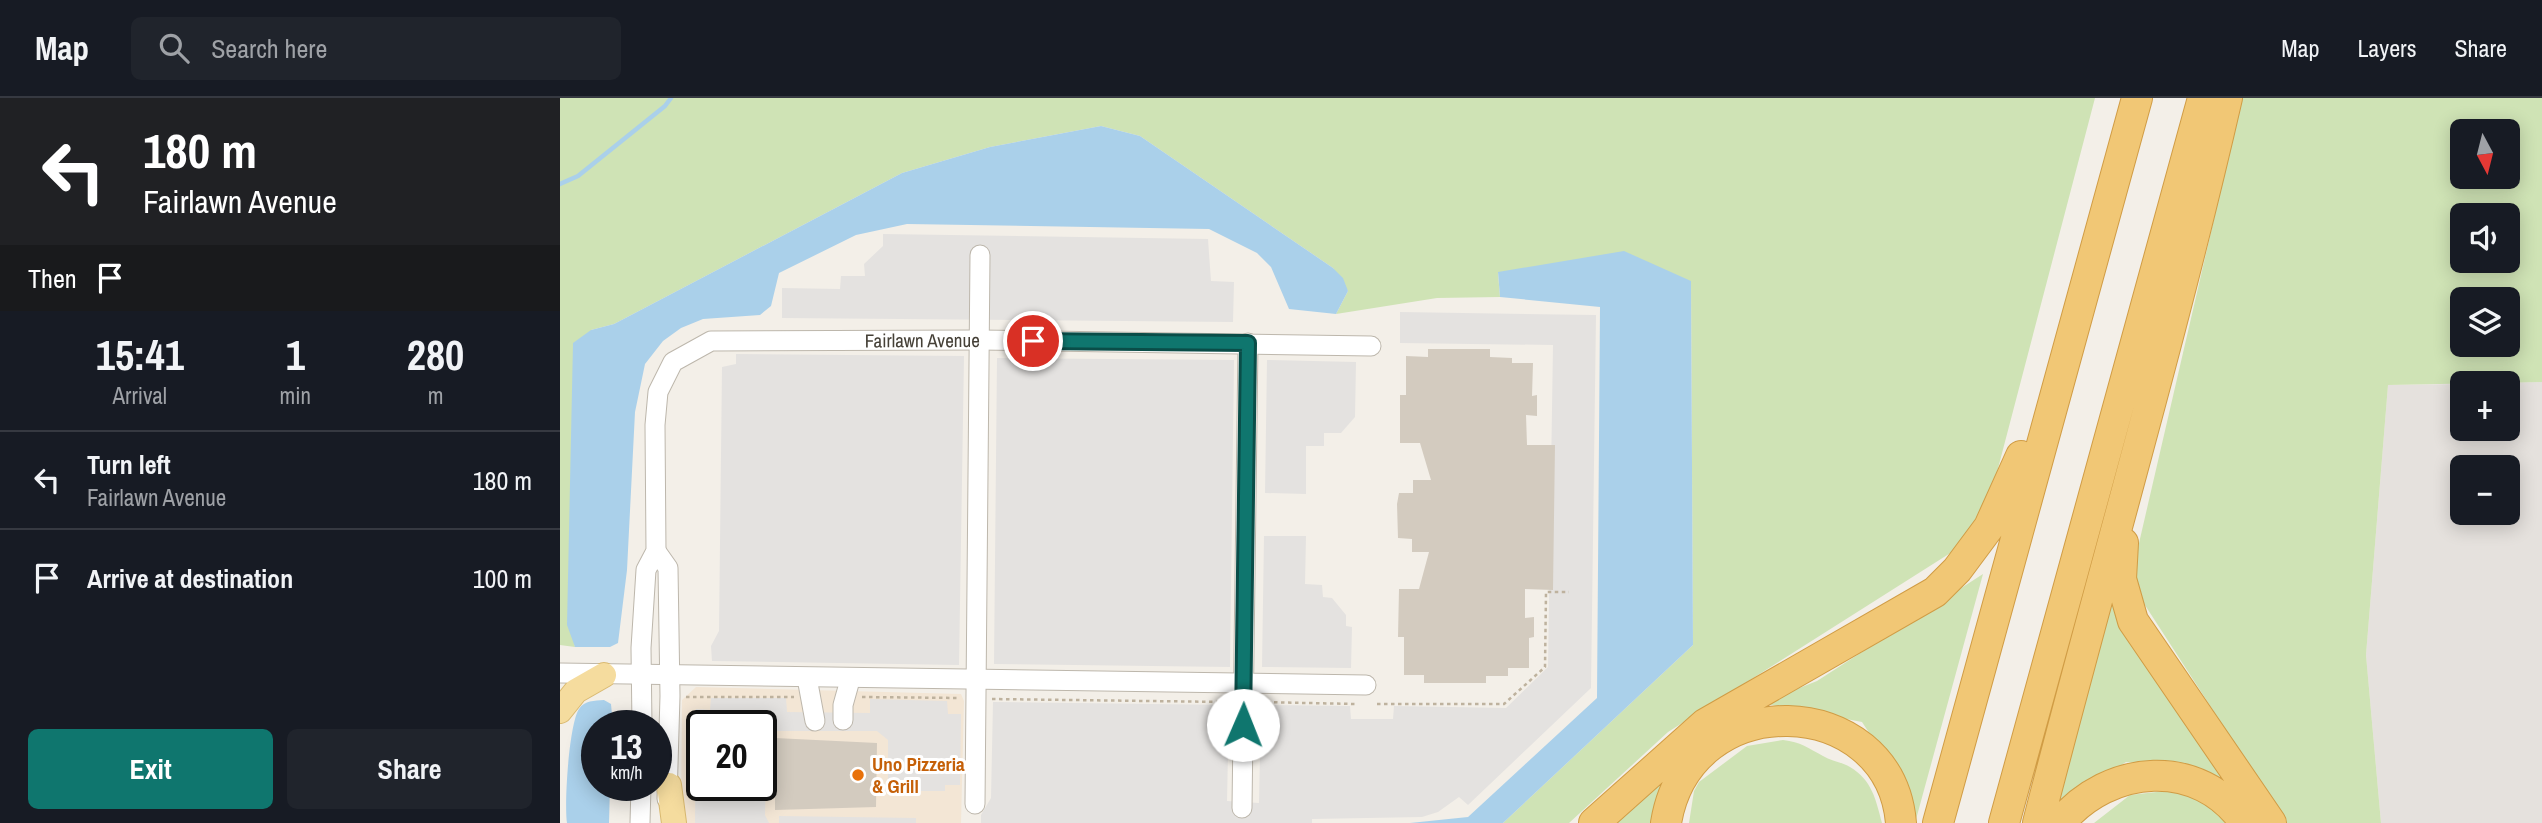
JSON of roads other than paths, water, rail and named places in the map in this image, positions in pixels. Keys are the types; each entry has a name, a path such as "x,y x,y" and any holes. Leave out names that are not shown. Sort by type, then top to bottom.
{"highway":[{"path":"1938,823 2137,98"},
{"path":"2004,823 2203,98"},
{"path":"2227,98 2144,437 2120,560 2126,601 2148,645 2271,823"},
{"path":"1594,823 1705,724 1750,696 1910,609 1946,582 1989,527 2006,496 2020,458 2050,416"},
{"path":"2038,823 2125,488 2144,437"},
{"path":"1666,823 1672,798 1683,776 1707,749 1746,727 1787,720 1832,730 1866,752 1891,788 1901,823"},
{"path":"2060,823 2099,790 2124,779 2149,774 2173,776 2202,785 2227,802 2245,823"}],"main road":[{"path":"560,711 576,691 604,675"},
{"path":"671,801 674,823"}],"street":[{"path":"975,804 980,256"},
{"name":"Fairlawn Avenue","path":"642,710 646,570 656,551 655,425 659,391 673,362 711,341 979,340 1371,346"},
{"path":"1242,808 1248,343"},
{"name":"Fairlawn Avenue","path":"656,551 668,568 670,710"},
{"path":"560,673 853,688 976,680 1366,685"},
{"path":"806,687 815,721"},
{"path":"843,720 843,705 853,688"},
{"path":"640,823 641,801"},
{"name":"Fairlawn Avenue","path":"664,823 667,801"}],"water":[{"path":"1101,126 1140,136 1333,268 1343,278 1348,291 1336,314 1289,309 1271,267 1257,253 1209,229 907,224 856,235 779,273 771,306 760,315 703,319 681,328 663,341 645,364 635,412 627,570 618,643 610,647 575,647 567,625 573,343 591,330 614,324 902,173 990,147"},
{"path":"1624,251 1691,281 1693,645 1503,823 1410,823 1468,817 1597,698 1600,307 1500,297 1498,272"},
{"path":"604,700 611,704 612,710 581,710 581,801 610,801 609,823 567,823 566,799 572,730 579,709 590,702"}],"waterway":[{"path":"560,184 578,176 665,106 671,98"}],"place":[{"name":"Uno Pizzeria & Grill","path":"858,775"}]}
